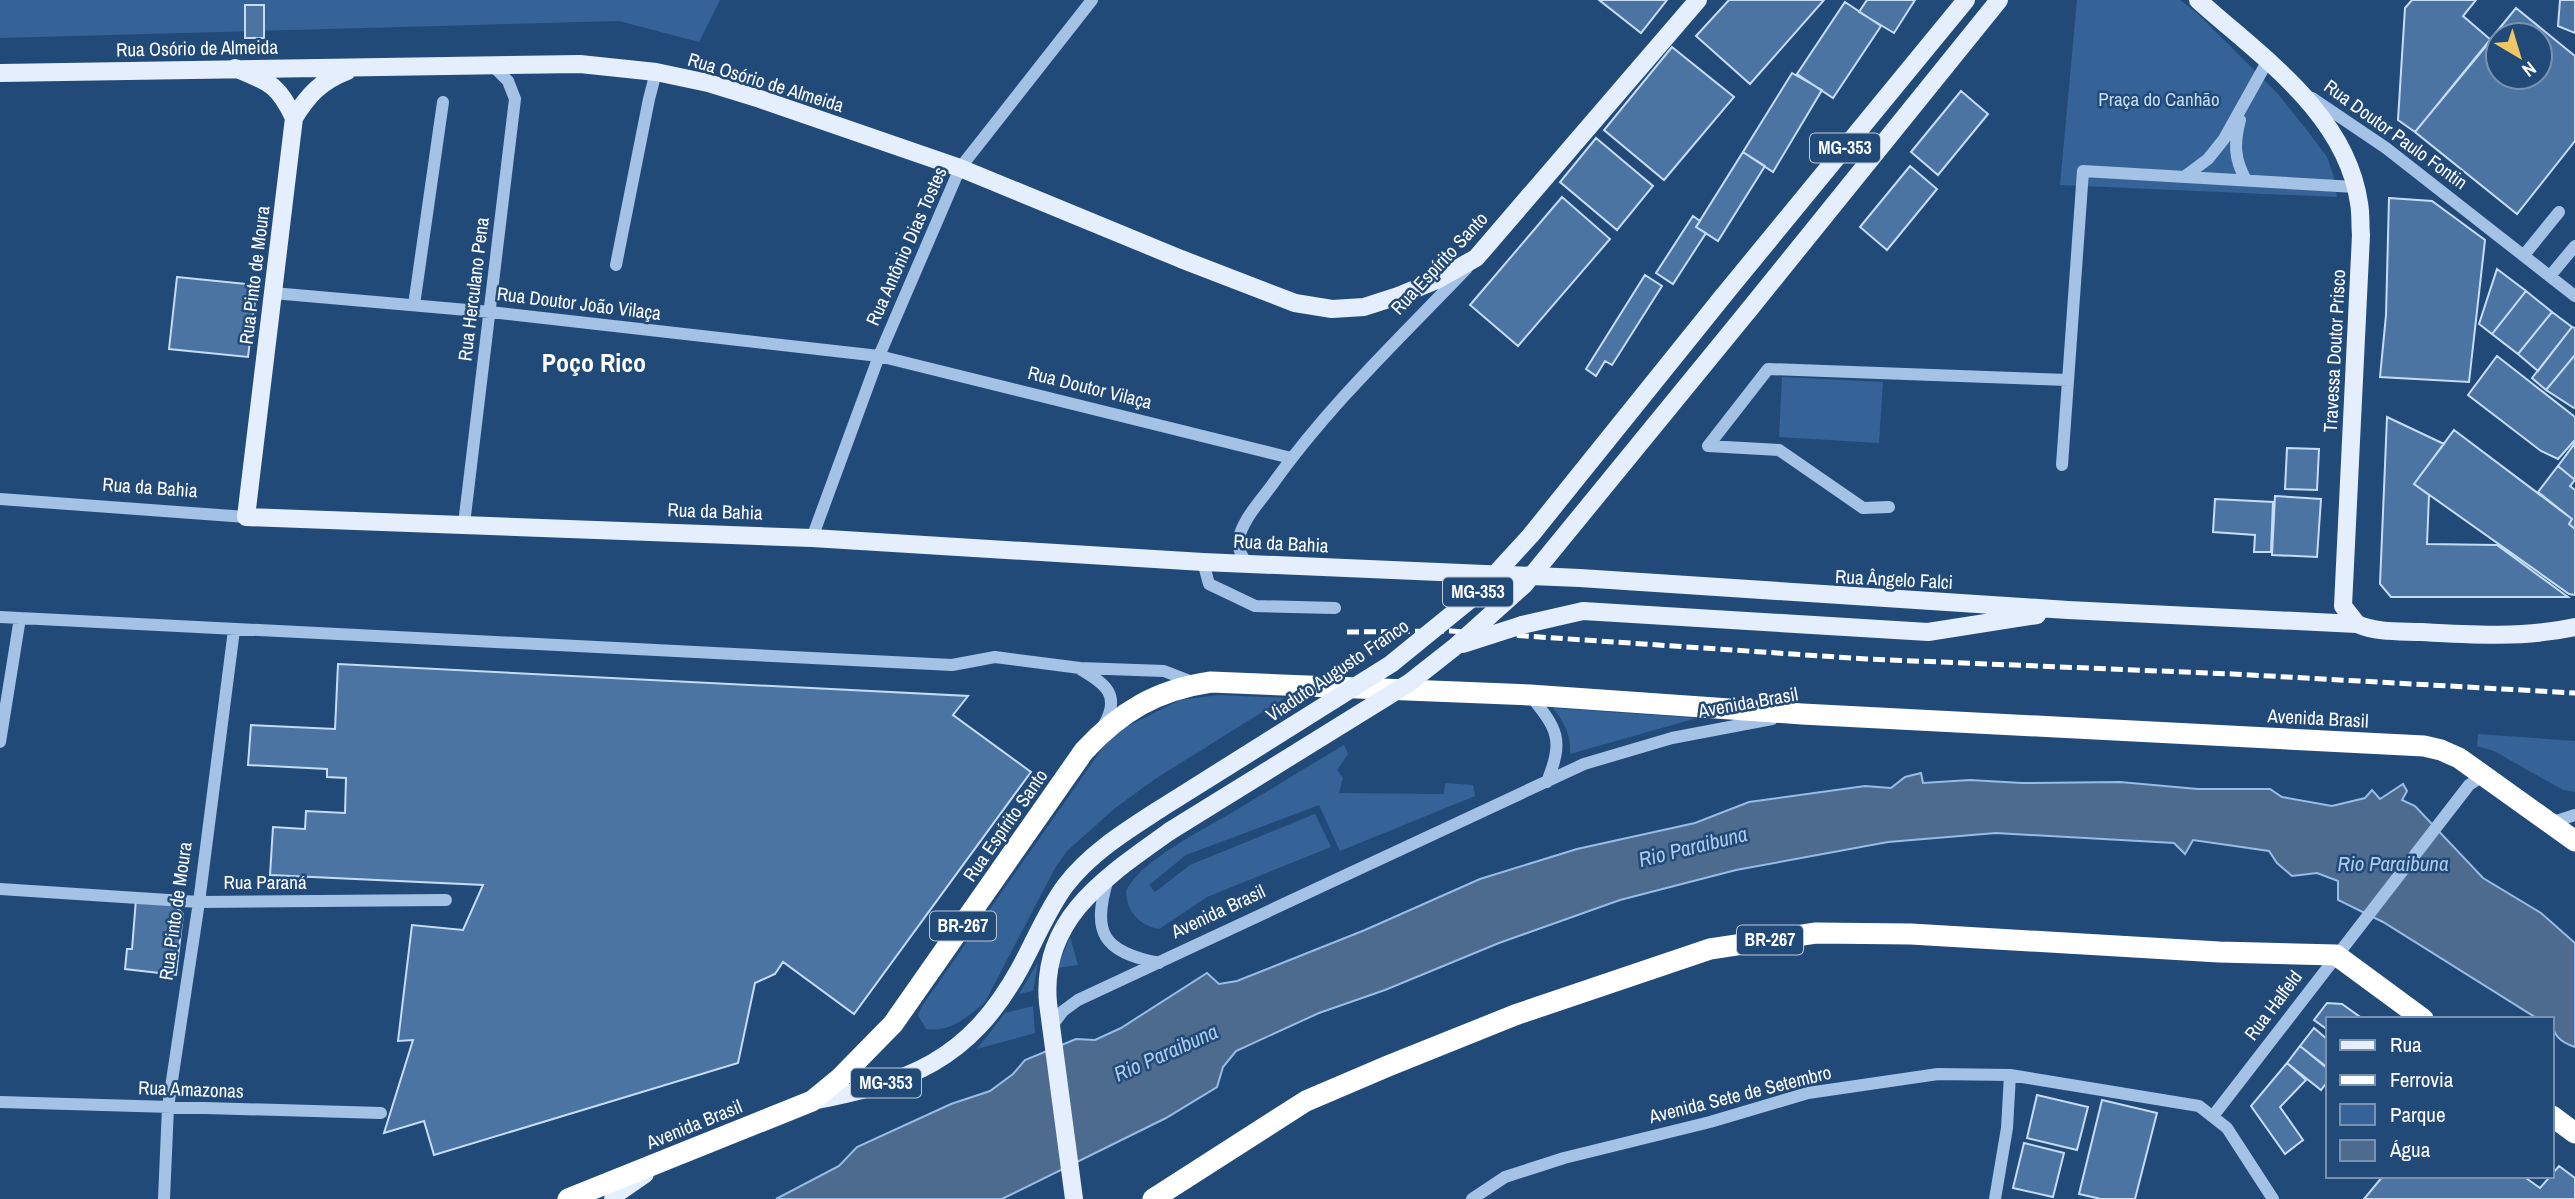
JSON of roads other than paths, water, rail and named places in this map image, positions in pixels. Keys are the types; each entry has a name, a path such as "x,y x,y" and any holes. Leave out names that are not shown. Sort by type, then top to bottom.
{"highway":[{"name":"BR-267","path":"1203,683 1530,695 1802,714"},
{"name":"Rua Espírito Santo","path":"812,1101 839,1078 899,1016 1084,751 1097,737 1115,720 1140,705 1181,686 1203,683"},
{"name":"Avenida Brasil","path":"1802,714 2424,747 2441,750 2459,758 2575,841"},
{"name":"BR-267","path":"1153,1199 1321,1094 1515,1015 1710,949 1816,933 2336,955"},
{"path":"2336,955 2420,1017"},
{"name":"Avenida Brasil","path":"568,1199 812,1101"},
{"path":"2554,1117 2575,1133"}],"main road":[{"name":"Rua Espírito Santo","path":"1476,258 1698,0"},
{"name":"Viaduto Augusto Franco","path":"954,1050 980,1027 1010,985 1054,904 1077,871 1099,850 1391,664 1476,594 1531,535 1966,0"},
{"path":"1073,1197 1046,983 1055,947 1071,916 1083,900 1109,875 1170,831 1409,683 1524,586 1999,0"},
{"name":"Rua Doutor Paulo Fontin","path":"2198,0 2300,91"},
{"name":"Rua Osório de Almeida","path":"4,75 235,68 580,64 656,72 708,83 760,99 960,168 1181,260 1295,303 1332,309 1364,307 1437,280 1476,258"},
{"path":"235,68 269,82 280,92 294,118 307,97 318,86 356,68"},
{"name":"Travessa Doutor Prisco","path":"2300,91 2332,132 2350,170 2359,202 2361,235 2343,606 2357,624"},
{"name":"Rua Pinto de Moura","path":"246,517 294,118"},
{"name":"Rua da Bahia","path":"246,517 812,538 1429,573"},
{"name":"Rua Ângelo Falci","path":"1429,573 1580,579 2068,610 2357,624 2372,630 2515,634 2575,627"},
{"path":"1456,646 1521,625 1583,611 1928,632 2068,610"},
{"name":"Avenida Brasil","path":"812,1101 858,1092 898,1079 926,1067 954,1050"},
{"name":"BR-267","path":"613,1199 635,1180 679,1155"}],"street":[{"name":"Rua Antônio Dias Tostes","path":"812,538 879,356 960,168 1092,0"},
{"path":"2184,177 2208,159 2224,139 2267,62"},
{"name":"Rua Herculano Pena","path":"464,524 515,99 508,81 493,66"},
{"path":"616,265 656,72"},
{"name":"Rua Doutor Paulo Fontin","path":"2300,91 2386,148 2575,296"},
{"path":"414,305 443,102"},
{"path":"2243,106 2235,152 2246,180"},
{"path":"2062,465 2083,171 2355,187"},
{"path":"2524,255 2559,212"},
{"path":"2550,276 2575,246"},
{"name":"Rua Espírito Santo","path":"1247,564 1238,546 1239,536 1292,457 1356,384 1476,258"},
{"name":"Rua Doutor João Vilaça","path":"273,293 490,312 879,356"},
{"name":"Rua Doutor Vilaça","path":"879,356 1292,457"},
{"path":"1889,508 1863,508 1779,450 1708,446 1768,369 2068,380"},
{"name":"Rua da Bahia","path":"0,499 246,517"},
{"path":"1203,562 1209,584 1255,606 1335,608"},
{"path":"0,617 953,665 995,657 1080,668 1164,671 1203,683"},
{"path":"0,741 20,618"},
{"name":"Rua Pinto de Moura","path":"164,1199 168,1107 199,902 234,630"},
{"path":"1080,668 1099,680 1109,691 1112,705 1097,737"},
{"path":"1530,695 1550,721 1558,742 1557,757 1547,782"},
{"name":"Avenida Brasil","path":"1052,1036 1063,1011 1078,1000 1584,764 1621,751 1707,731 1802,714"},
{"name":"Rua Halfeld","path":"2213,1116 2464,793 2478,779 2488,778"},
{"path":"2550,823 2575,814"},
{"path":"1109,875 1099,915 1102,931 1122,952 1160,963"},
{"name":"Rua Paraná","path":"0,889 199,902 446,900"},
{"name":"Avenida Sete de Setembro","path":"1472,1199 1505,1177 1564,1158 1710,1122 1808,1093 1938,1074 2010,1075 2199,1106 2227,1128 2273,1199"},
{"path":"1995,1199 2007,1128 2010,1075"},
{"name":"Rua Amazonas","path":"0,1101 381,1113"}],"water":[{"name":"Rio Paraibuna","path":"1921,773 1923,783 1970,780 2022,783 2120,782 2198,789 2270,789 2282,797 2332,806 2365,798 2372,790 2380,799 2403,784 2407,791 2402,800 2415,806 2483,878 2541,913 2575,943 2575,1047 2558,1037 2554,1031 2554,1017 2535,1017 2383,922 2338,900 2338,881 2317,873 2292,876 2277,863 2269,851 2193,840 2185,854 2174,843 1996,833 1888,842 1736,870 1620,900 1499,943 1385,990 1319,1013 1236,1051 1223,1067 1217,1087 1166,1118 1002,1199 776,1199 839,1166 857,1147 951,1104 990,1091 1013,1074 1025,1060 1076,1039 1095,1040 1121,1028 1207,973 1219,984 1237,981 1365,930 1480,879 1577,849 1695,823 1749,802 1865,786 1891,788 1905,777"}],"railway":[{"path":"1347,632 1451,631 1866,659 2233,674 2575,693"}],"district":[{"name":"Poço Rico","path":"594,363"}],"park label":[{"name":"Praça do Canhão","path":"2159,99"}]}
